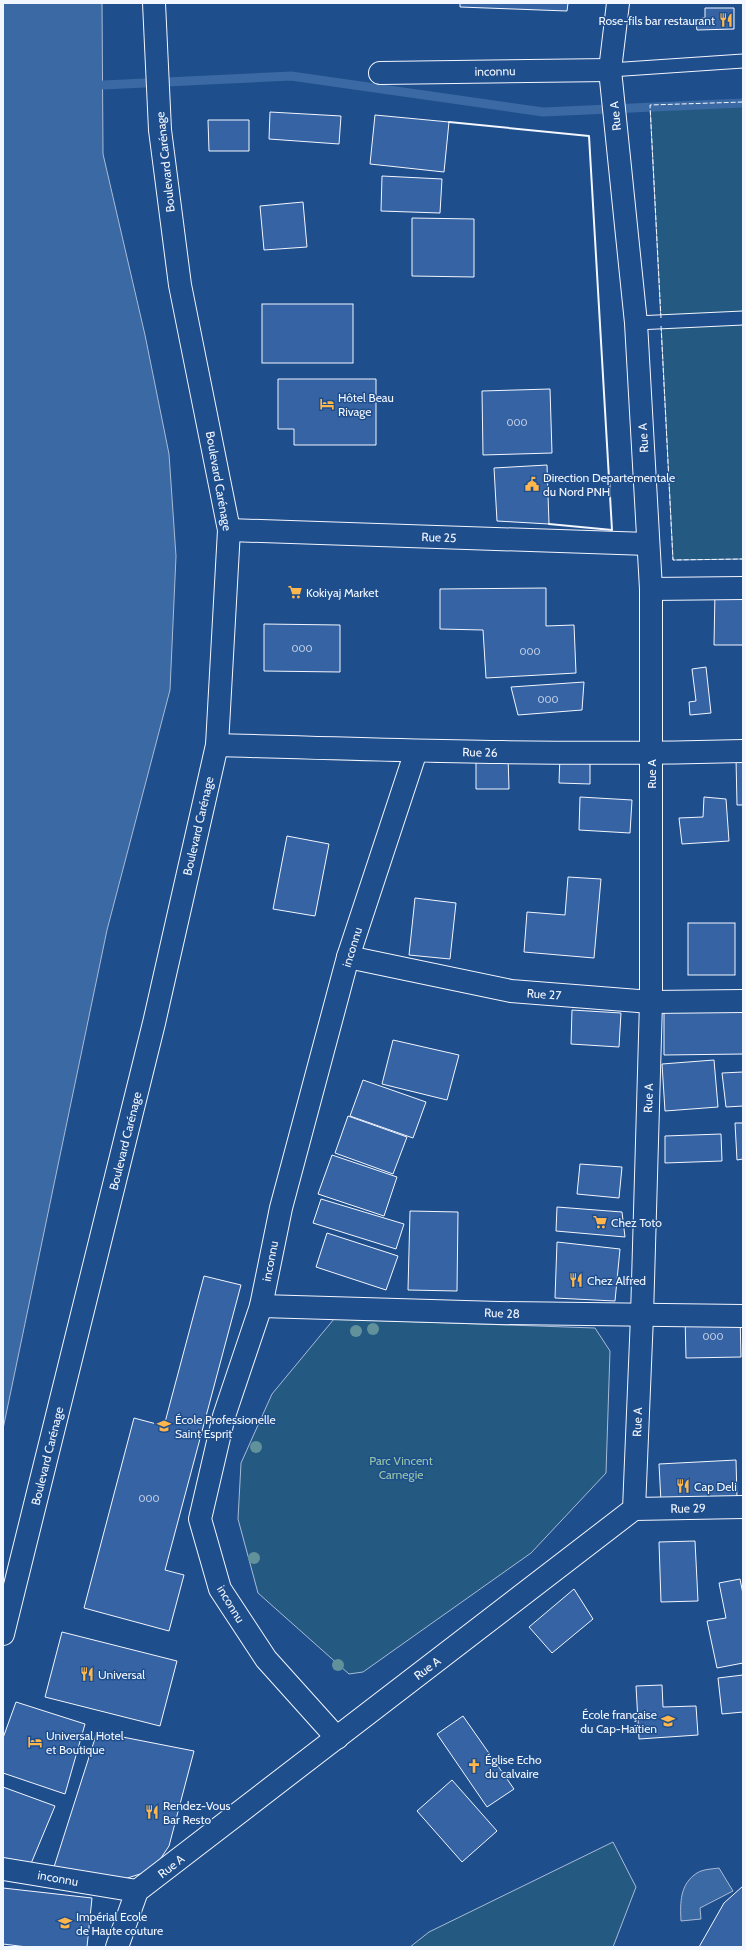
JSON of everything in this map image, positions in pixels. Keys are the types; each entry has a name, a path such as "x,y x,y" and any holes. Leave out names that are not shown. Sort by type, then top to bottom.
{"street":[{"name":"Boulevard Carénage","path":"3,1634 154,1023 217,744 229,530 180,286 160,130 154,3"},
{"name":"Rue A","path":"137,1891 634,1509 642,1316 651,1002 651,589 636,323 610,70 618,3"},
{"name":"inconnu","path":"380,73 610,70"},
{"name":"Rue 25","path":"229,530 648,544"},
{"path":"651,589 743,588"},
{"name":"Rue 26","path":"217,744 416,751 651,754 743,751"},
{"name":"inconnu","path":"337,1738 266,1659 220,1589 200,1519 224,1416 261,1306 281,1208 348,957 416,751"},
{"name":"Rue 27","path":"348,957 511,991 651,1002 743,1001"},
{"name":"Rue 28","path":"261,1306 642,1316 743,1316"},
{"name":"Rue 29","path":"634,1509 743,1507"},
{"name":"inconnu","path":"3,1869 137,1891"},
{"path":"117,1947 137,1891"}],"lane":[{"path":"610,70 743,61"},
{"path":"636,323 743,318"}],"green space":[{"path":"743,102 743,559 673,560 650,105"},
{"name":"Parc Vincent Carnegie","path":"334,1319 595,1328 610,1351 606,1473 531,1553 363,1672 349,1674 258,1593 238,1519 241,1463 272,1394"},
{"path":"613,1842 636,1887 613,1947 410,1947 429,1932"}],"shaded area":[{"path":"3,3 102,3 103,154 145,335 169,454 176,556 170,690 107,930 3,1429"},
{"path":"719,1868 733,1891 700,1908 701,1919 681,1921 681,1900 687,1882 691,1877 699,1872"}],"building":[{"path":"460,3 568,3 567,11 460,7"},
{"path":"705,8 734,8 734,29 697,30 695,19 705,18"},
{"path":"270,112 341,116 339,144 269,139"},
{"path":"375,115 449,122 444,172 370,164"},
{"path":"208,120 249,120 249,151 209,151"},
{"path":"382,176 442,179 440,213 381,211"},
{"path":"303,202 307,247 264,250 260,206"},
{"path":"412,218 474,219 474,277 412,276"},
{"path":"262,304 353,304 353,363 262,363"},
{"name":"Hôtel Beau Rivage","path":"278,379 376,379 376,445 294,445 294,429 278,429"},
{"path":"550,389 552,453 483,455 482,391"},
{"path":"547,465 549,524 497,521 494,468"},
{"path":"546,588 546,626 574,625 576,673 486,678 483,630 440,629 440,589"},
{"path":"715,591 743,592 743,645 714,645"},
{"path":"264,624 340,625 340,672 264,671"},
{"path":"706,667 711,713 690,715 689,702 696,701 692,669"},
{"path":"584,682 582,710 518,715 511,687"},
{"path":"508,755 509,789 476,789 476,756"},
{"path":"560,755 590,756 590,784 559,783"},
{"path":"736,758 743,758 743,805 737,805"},
{"path":"580,797 632,800 630,833 579,830"},
{"path":"704,797 726,799 729,841 682,844 679,818 703,817"},
{"path":"287,836 329,844 315,916 273,909"},
{"path":"568,877 601,879 594,958 524,952 527,912 565,915"},
{"path":"415,898 456,903 450,959 409,955"},
{"path":"688,923 735,923 735,975 688,975"},
{"path":"743,1006 743,1054 664,1055 664,1007"},
{"path":"572,1010 621,1013 619,1047 571,1044"},
{"path":"393,1040 459,1055 447,1100 382,1084"},
{"path":"714,1060 718,1107 665,1111 662,1064"},
{"path":"743,1072 743,1106 726,1107 722,1073"},
{"path":"363,1080 426,1102 413,1138 350,1116"},
{"path":"348,1116 407,1137 393,1174 335,1153"},
{"path":"735,1123 743,1123 743,1159 737,1160"},
{"path":"721,1134 722,1161 665,1163 665,1136"},
{"path":"332,1155 397,1177 384,1216 318,1194"},
{"path":"580,1164 622,1167 619,1198 577,1194"},
{"path":"321,1199 404,1224 396,1249 313,1223"},
{"path":"557,1207 622,1212 625,1237 556,1231"},
{"path":"410,1211 458,1212 457,1291 408,1290"},
{"path":"327,1233 398,1256 386,1290 316,1267"},
{"path":"557,1242 620,1249 615,1301 555,1298"},
{"name":"École Professionelle Saint Esprit","path":"204,1276 241,1285 165,1570 184,1575 169,1631 84,1608 134,1418 164,1426"},
{"path":"740,1315 741,1357 686,1358 685,1316"},
{"path":"736,1460 737,1498 661,1502 659,1464"},
{"path":"695,1541 698,1601 661,1602 659,1542"},
{"path":"740,1579 743,1594 743,1663 717,1668 707,1621 726,1618 719,1583"},
{"path":"574,1589 593,1619 552,1653 529,1627"},
{"path":"62,1632 177,1661 160,1726 45,1697"},
{"path":"743,1675 743,1712 722,1714 718,1678"},
{"name":"École française du Cap-Haïtien","path":"662,1685 663,1707 696,1706 698,1735 639,1739 636,1686"},
{"path":"16,1702 85,1724 65,1794 3,1773 3,1738"},
{"path":"463,1716 514,1789 487,1807 437,1734"},
{"path":"97,1732 194,1751 169,1846 153,1870 121,1880 54,1867"},
{"path":"452,1780 497,1831 462,1862 417,1811"},
{"path":"3,1787 55,1806 30,1866 3,1859"},
{"path":"743,1886 743,1947 699,1947 724,1903"},
{"path":"3,1888 92,1898 87,1947 27,1947 3,1944"}],"waterway":[{"path":"103,85 291,76 543,112 743,103"}],"fence":[{"path":"661,318 650,105 743,102"},
{"path":"661,326 673,560 743,559"}],"wall":[{"path":"449,122 589,136 612,530 549,524"}],"place":[{"name":"Rose-fils bar restaurant","path":"726,20"},
{"name":"Hôtel Beau Rivage","path":"327,404"},
{"name":"Direction Departementale du Nord PNH","path":"532,484"},
{"name":"Kokiyaj Market","path":"295,592"},
{"name":"Chez Toto","path":"600,1222"},
{"name":"Chez Alfred","path":"576,1280"},
{"name":"École Professionelle Saint Esprit","path":"164,1426"},
{"name":"Cap Deli","path":"683,1486"},
{"name":"Universal","path":"87,1674"},
{"name":"École française du Cap-Haïtien","path":"668,1721"},
{"name":"Universal Hotel et Boutique","path":"35,1742"},
{"name":"Église Echo du calvaire","path":"474,1766"},
{"name":"Rendez-Vous Bar Resto","path":"152,1812"},
{"name":"Impérial Ecole de Haute couture","path":"65,1923"}]}
